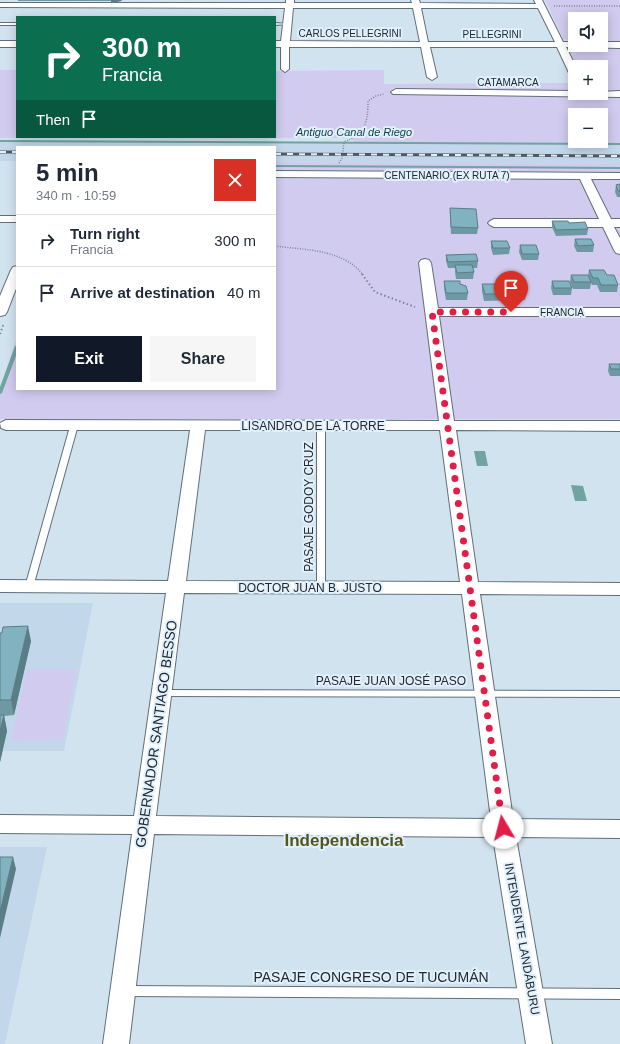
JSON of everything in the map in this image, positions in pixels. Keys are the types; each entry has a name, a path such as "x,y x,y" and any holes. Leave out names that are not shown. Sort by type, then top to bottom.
{"street":[{"path":"0,5 4,0"},
{"path":"285,69 285,44 289,3"},
{"path":"415,3 432,77"},
{"path":"0,5 540,3 568,61"},
{"path":"0,44 16,44"},
{"name":"CARLOS PELLEGRINI","path":"276,44 424,45"},
{"name":"PELLEGRINI","path":"424,45 560,45"},
{"path":"560,45 620,45"},
{"name":"CATAMARCA","path":"396,92 568,93"},
{"name":"CATAMARCA","path":"608,94 620,94"},
{"name":"CENTENARIO (EX RUTA 7)","path":"276,174 620,176"},
{"path":"584,176 620,250"},
{"path":"0,219 16,219"},
{"path":"494,223 620,223"},
{"name":"INTENDENTE LANDÁBURU","path":"425,263 503,828 539,1044"},
{"path":"1,309 16,272"},
{"name":"FRANCIA","path":"432,312 620,312"},
{"name":"LISANDRO DE LA TORRE","path":"6,425 620,426"},
{"name":"GOBERNADOR SANTIAGO BESSO","path":"116,1044 198,425"},
{"name":"DOCTOR JUAN B. JUSTO","path":"0,586 620,589"},
{"path":"0,824 620,829"}],"lane":[{"path":"0,24 16,24"},
{"path":"276,24 287,24"},
{"path":"29,587 74,425"},
{"name":"PASAJE GODOY CRUZ","path":"321,426 321,588"},
{"name":"PASAJE JUAN JOSÉ PASO","path":"162,693 620,694"},
{"name":"PASAJE CONGRESO DE TUCUMÁN","path":"122,991 620,994"}],"path":[{"path":"540,3 620,6"},
{"path":"337,164 342,158 344,142 358,135 366,125 369,112 368,101 376,96 396,92"},
{"path":"276,246 334,256 357,267 375,292 398,302 432,312"}],"shaded area":[{"path":"545,0 620,0 620,42 608,42 608,12 568,12 568,40 563,39"},
{"path":"608,47 620,47 620,144 608,144 608,108 568,108 568,144 355,142 350,138 276,138 276,71 384,70 384,84 568,83 568,100 608,100 608,60 574,60 570,52 608,52"},
{"path":"0,70 16,70 16,138 0,138"},
{"path":"0,141 568,144 568,148 608,148 608,144 620,144 620,164 276,162 276,146 16,146 16,161 0,161"},
{"path":"276,162 620,164 620,419 0,419 0,390 16,340 16,390 276,390"},
{"path":"474,451 485,451 488,466 477,466"},
{"path":"571,485 583,486 587,501 575,501"},
{"path":"0,603 93,603 64,751 3,751 0,762"},
{"path":"27,669 76,669 63,740 11,741"},
{"path":"0,847 47,847 5,1044 0,1044"}],"building":[{"path":"620,184 620,191 618,191 616,185"},
{"path":"450,208 476,209 478,228 451,227"},
{"path":"552,221 568,221 569,223 585,222 588,229 556,230"},
{"path":"575,239 591,239 594,245 578,246"},
{"path":"491,241 507,241 510,248 493,248"},
{"path":"520,245 536,245 539,254 522,254"},
{"path":"476,254 478,261 448,262 446,255"},
{"path":"455,265 472,265 474,272 457,273"},
{"path":"589,270 604,270 607,275 614,275 618,285 601,285 598,278 593,278"},
{"path":"571,275 588,275 591,282 574,282"},
{"path":"502,276 520,276 526,294 485,294 482,284 505,284"},
{"path":"444,281 460,281 460,284 466,286 468,293 446,293"},
{"path":"552,281 569,281 572,288 554,288"},
{"path":"609,364 620,364 620,369 611,369"},
{"path":"28,626 11,700 0,700 0,633 2,633 3,627"},
{"path":"0,715 4,715 0,731"},
{"path":"0,857 13,857 0,912"}],"waterway":[{"name":"Antiguo Canal de Riego","path":"0,141 620,144"},
{"path":"276,166 620,168"},
{"name":"Antiguo Canal de Riego","path":"0,393 16,350"}],"railway":[{"path":"0,152 16,152"},
{"path":"276,154 620,156"}],"district":[{"name":"Independencia","path":"344,840"}],"route":[{"path":"503,828 432,312 511,312"}]}
